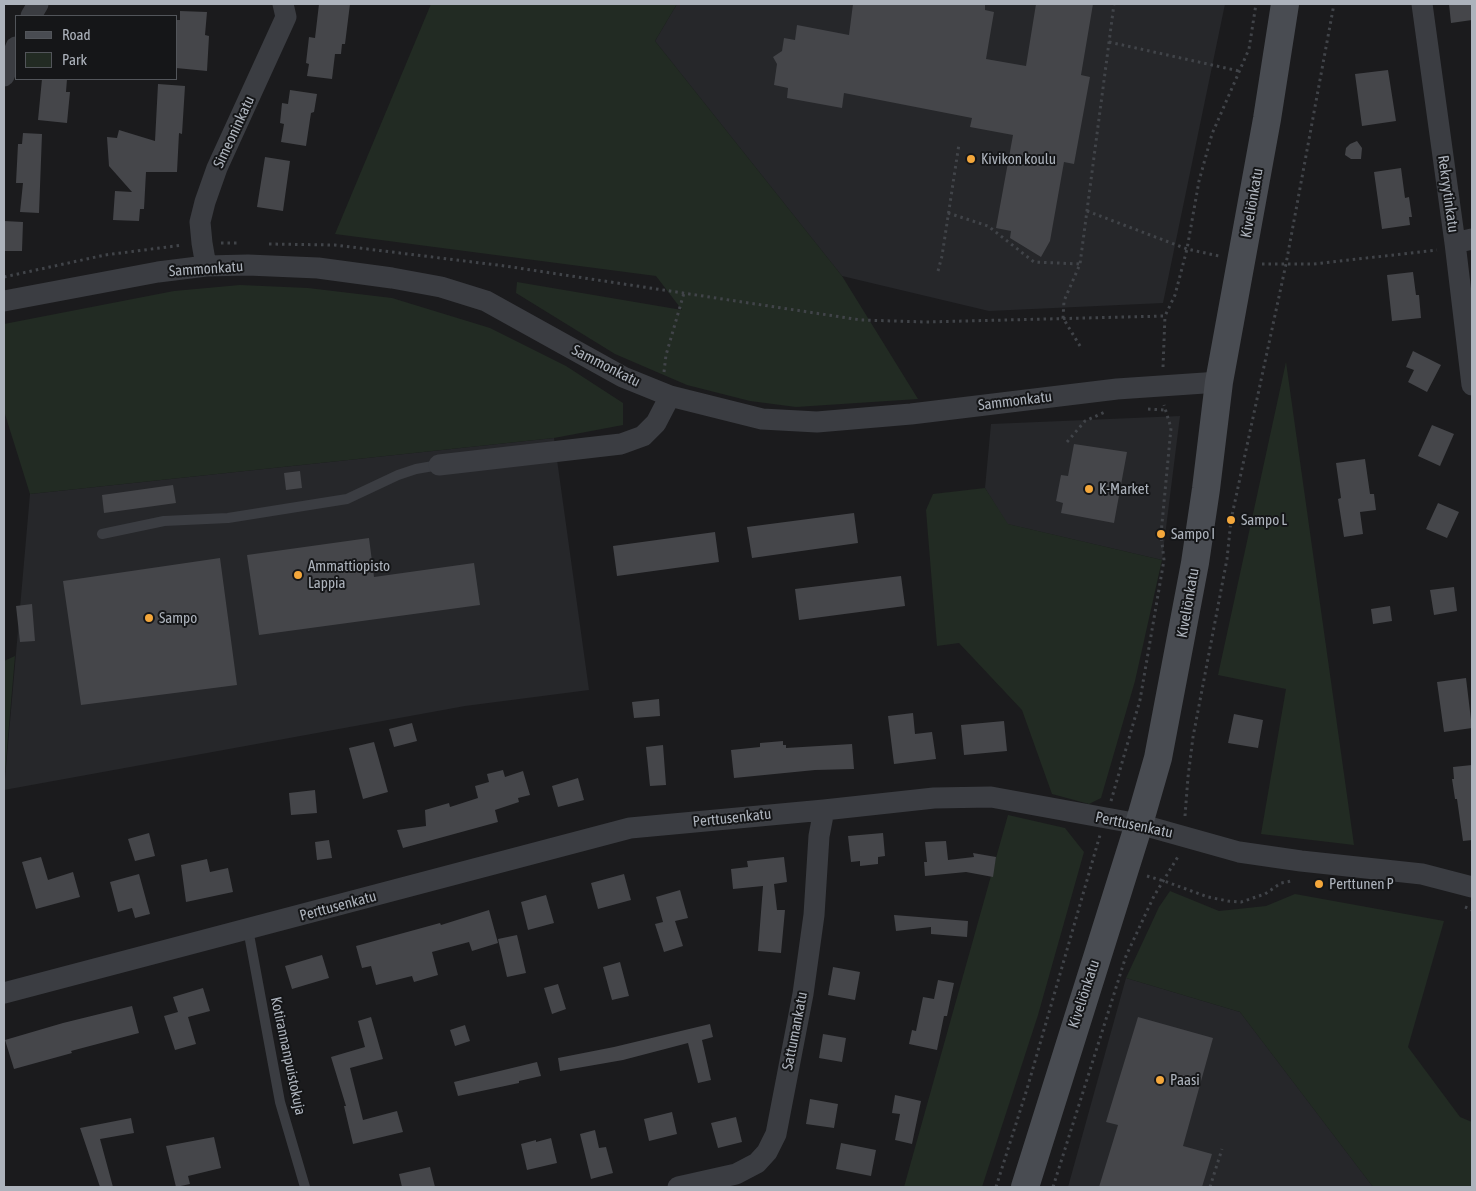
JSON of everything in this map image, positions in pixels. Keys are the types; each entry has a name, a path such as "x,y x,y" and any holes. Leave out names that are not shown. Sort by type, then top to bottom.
{"main road":[{"name":"Kiveliönkatu","path":"1024,1187 1158,758 1194,573 1219,382 1267,119 1285,4"}],"street":[{"path":"32,15 38,4"},
{"name":"Simeoninkatu","path":"206,266 200,222 205,202 216,168 286,16 283,4"},
{"name":"Rekryytinkatu","path":"1422,4 1461,243 1472,385"},
{"path":"4,76 15,50"},
{"name":"Sammonkatu","path":"4,302 158,272 206,266 248,265 318,268 392,278 441,287 486,301 623,377 666,394 762,419 817,422 911,414 1034,398 1162,385 1219,382"},
{"path":"439,465 621,444 643,436 656,424 666,394"},
{"name":"Perttusenkatu","path":"4,992 630,828 934,798 991,797 1138,824 1239,852 1301,862 1422,874 1472,887"},
{"name":"Sattumankatu","path":"678,1187 736,1174 758,1163 767,1152 776,1134 803,994 814,915 820,836 824,810"}],"lane":[{"path":"102,534 164,521 228,518 347,499 398,475 416,469 439,465"},
{"name":"Kotirannanpuistokuja","path":"248,929 280,1102 306,1187"}],"path":[{"path":"1080,346 1064,318 1064,301 1080,264 1114,4"},
{"path":"1111,801 1140,700 1164,560 1161,534 1171,428 1165,410 1162,385 1165,316 1175,295 1199,181 1212,134 1249,49 1256,4"},
{"path":"1186,810 1193,737 1227,559 1231,520 1286,264 1334,4"},
{"path":"1109,42 1239,71"},
{"path":"938,271 959,144"},
{"path":"1087,211 1186,249 1225,257"},
{"path":"948,213 988,226 1034,262 1080,264"},
{"path":"4,277 105,255 202,243 240,243"},
{"path":"1261,264 1314,264 1461,243"},
{"path":"268,244 335,245 505,266 861,320 926,322 1165,316"},
{"path":"666,394 666,355 684,293"},
{"path":"1142,408 1165,410"},
{"path":"1067,442 1085,421 1109,410"},
{"path":"996,1187 1030,1080 1098,843"},
{"path":"1053,1187 1126,956 1138,927 1178,858"},
{"path":"1144,876 1208,897 1241,902 1265,894 1281,883 1290,881 1300,882"},
{"path":"1464,907 1472,910"},
{"path":"1210,1187 1222,1149"}],"shaded area":[{"name":"Kivikon koulu","path":"677,4 1225,4 1163,303 989,311 842,276 655,41"},
{"path":"1180,416 1162,560 1007,524 985,488 991,424"},
{"name":"Ammattiopisto Lappia","path":"554,438 589,690 465,706 4,790 30,494"},
{"path":"1126,978 1240,1012 1373,1187 1068,1187"}],"green space":[{"path":"431,4 677,4 655,41 842,276 918,399 796,407 750,401 687,385 615,354 516,293 517,282 682,310 656,276 335,234"},
{"path":"240,285 308,288 392,298 490,328 566,366 623,403 623,425 554,438 30,494 4,411 4,324 174,291"},
{"path":"1286,362 1354,845 1261,834 1286,689 1218,675"},
{"path":"985,488 1008,524 1162,560 1135,681 1101,798 1089,804 1052,794 1022,710 959,643 937,646 926,510 933,494"},
{"path":"15,656 4,784 4,661"},
{"path":"1008,815 1065,828 1084,852 1038,1015 982,1187 904,1187"},
{"path":"1170,891 1219,911 1266,906 1295,894 1444,921 1408,1047 1460,1117 1472,1122 1472,1187 1373,1187 1240,1012 1126,978 1159,907"}],"building":[{"path":"319,4 350,4 345,44 342,44 341,54 335,54 332,79 307,76 309,64 306,63 309,37 315,38"},
{"path":"853,4 985,4 985,10 994,12 986,59 1026,66 1036,4 1093,4 1081,75 1090,77 1074,164 1064,162 1050,241 1041,257 1010,238 1011,231 996,228 1013,135 970,127 972,118 844,93 842,108 787,98 788,88 774,85 777,64 773,57 782,51 784,38 795,40 797,25 849,35"},
{"path":"1449,4 1472,4 1472,20 1451,23"},
{"path":"180,11 207,12 205,35 209,36 207,71 178,68 178,20 180,20"},
{"path":"1388,70 1396,121 1362,126 1355,74"},
{"path":"42,80 67,80 66,92 70,92 67,123 38,120"},
{"path":"158,84 185,86 182,134 179,133 177,172 146,172 144,209 140,209 139,221 113,220 115,191 132,192 109,166 107,137 117,138 119,130 155,141"},
{"path":"290,90 317,94 314,112 311,113 306,146 281,142 284,124 280,123 282,103 288,104"},
{"path":"23,133 42,134 39,213 20,212 23,183 16,183 18,144 22,144"},
{"path":"1357,141 1362,148 1361,159 1351,159 1345,155 1346,148"},
{"path":"265,157 290,161 283,211 257,207"},
{"path":"1401,168 1405,198 1409,197 1412,217 1409,217 1410,225 1382,229 1374,172"},
{"path":"4,221 23,222 22,251 4,251"},
{"path":"1413,272 1416,295 1419,295 1421,318 1392,321 1387,275"},
{"path":"1413,351 1441,365 1427,392 1408,382 1414,370 1406,367"},
{"path":"1432,425 1454,434 1440,466 1418,456"},
{"name":"K-Market","path":"1074,444 1127,452 1114,523 1061,513 1063,503 1056,501 1061,475 1068,476"},
{"path":"1365,459 1370,494 1374,494 1376,510 1360,512 1363,534 1344,537 1338,499 1341,498 1336,463"},
{"path":"300,471 302,488 286,490 284,473"},
{"path":"173,485 176,503 104,513 102,495"},
{"path":"1438,503 1459,512 1447,538 1426,529"},
{"path":"854,513 858,543 752,558 747,527"},
{"path":"715,532 719,562 617,576 613,546"},
{"path":"369,538 374,577 474,563 480,605 259,635 247,555"},
{"path":"220,558 237,685 81,705 63,581"},
{"path":"901,576 905,606 799,620 795,589"},
{"path":"1454,587 1457,611 1434,615 1430,590"},
{"path":"32,604 35,641 20,642 16,606"},
{"path":"1390,606 1392,621 1373,624 1371,609"},
{"path":"1466,678 1472,728 1444,732 1437,682"},
{"path":"659,699 660,716 634,718 632,702"},
{"path":"913,713 915,734 932,732 936,759 894,764 888,716"},
{"path":"1234,714 1263,720 1258,748 1228,743"},
{"path":"1004,721 1007,751 964,755 961,725"},
{"path":"412,723 417,741 394,747 389,729"},
{"path":"783,741 783,745 786,745 786,748 852,744 854,769 815,770 734,778 731,750 760,747 760,743"},
{"path":"374,742 388,792 363,799 349,748"},
{"path":"663,745 666,785 650,786 646,747"},
{"path":"1472,765 1472,840 1463,841 1452,779 1454,779 1453,767"},
{"path":"503,770 505,777 523,771 530,795 518,798 519,802 495,810 498,822 403,848 397,830 426,826 425,810 449,803 450,807 478,798 475,786 489,782 487,774"},
{"path":"578,778 584,800 558,807 552,786"},
{"path":"315,790 317,813 291,815 289,793"},
{"path":"149,833 155,856 135,861 128,839"},
{"path":"883,833 885,856 878,857 878,864 860,866 860,861 851,862 848,836"},
{"path":"329,840 332,858 317,860 315,842"},
{"path":"946,841 948,860 974,857 973,853 996,857 993,877 966,872 925,876 924,862 927,862 925,842"},
{"path":"41,857 48,880 73,872 80,897 36,909 22,862"},
{"path":"784,857 787,882 774,884 777,910 785,910 781,953 758,951 763,886 733,889 731,869 748,867 747,861"},
{"path":"207,859 210,872 228,868 233,892 186,902 181,865"},
{"path":"139,874 150,914 135,918 132,908 118,912 110,882"},
{"path":"624,874 631,900 598,909 591,883"},
{"path":"680,890 688,918 675,921 683,946 664,952 655,924 663,922 656,897"},
{"path":"546,895 554,923 528,930 521,902"},
{"path":"489,910 498,943 472,951 469,942 432,952 438,975 414,982 412,976 376,985 371,966 362,968 356,946 440,923 441,925"},
{"path":"894,915 968,921 967,937 931,934 931,927 896,931"},
{"path":"517,935 526,973 507,977 498,939"},
{"path":"322,955 329,978 292,989 285,966"},
{"path":"620,962 629,996 612,1000 603,967"},
{"path":"833,967 860,972 855,1000 828,995"},
{"path":"938,980 954,983 947,1016 944,1016 937,1050 909,1044 912,1030 916,1031 923,997 934,999"},
{"path":"558,984 566,1009 552,1014 544,988"},
{"path":"203,988 210,1011 188,1017 196,1044 175,1050 164,1016 178,1012 173,997"},
{"path":"132,1006 139,1033 71,1051 72,1053 14,1069 5,1040"},
{"path":"371,1017 383,1059 350,1068 363,1120 397,1111 403,1132 353,1144 344,1106 346,1106 331,1057 365,1047 358,1021"},
{"name":"Paasi","path":"1138,1017 1213,1038 1183,1146 1212,1154 1202,1187 1099,1187 1118,1125 1106,1122"},
{"path":"710,1024 713,1037 702,1040 711,1080 698,1083 688,1043 623,1060 560,1071 558,1058"},
{"path":"465,1025 470,1041 455,1046 450,1030"},
{"path":"823,1034 846,1038 842,1062 819,1058"},
{"path":"537,1062 541,1076 519,1081 519,1083 458,1096 454,1082"},
{"path":"895,1095 921,1101 912,1144 895,1140 900,1114 892,1113"},
{"path":"810,1099 838,1104 834,1128 806,1124"},
{"path":"672,1112 677,1134 649,1141 644,1119"},
{"path":"736,1117 742,1142 718,1148 711,1123"},
{"path":"131,1118 134,1133 100,1139 113,1187 100,1187 80,1128"},
{"path":"595,1130 599,1148 606,1147 613,1173 591,1179 580,1134"},
{"path":"214,1137 221,1168 188,1176 190,1184 176,1187 166,1146"},
{"path":"551,1138 557,1163 527,1170 521,1144"},
{"path":"841,1143 876,1150 871,1176 836,1169"},
{"path":"430,1167 435,1187 402,1187 399,1174"}],"place":[{"name":"Kivikon koulu","path":"971,159"},
{"name":"K-Market","path":"1089,489"},
{"name":"Sampo L","path":"1231,520"},
{"name":"Sampo I","path":"1161,534"},
{"name":"Ammattiopisto Lappia","path":"298,575"},
{"name":"Sampo","path":"149,618"},
{"name":"Perttunen P","path":"1319,884"},
{"name":"Paasi","path":"1160,1080"}]}
